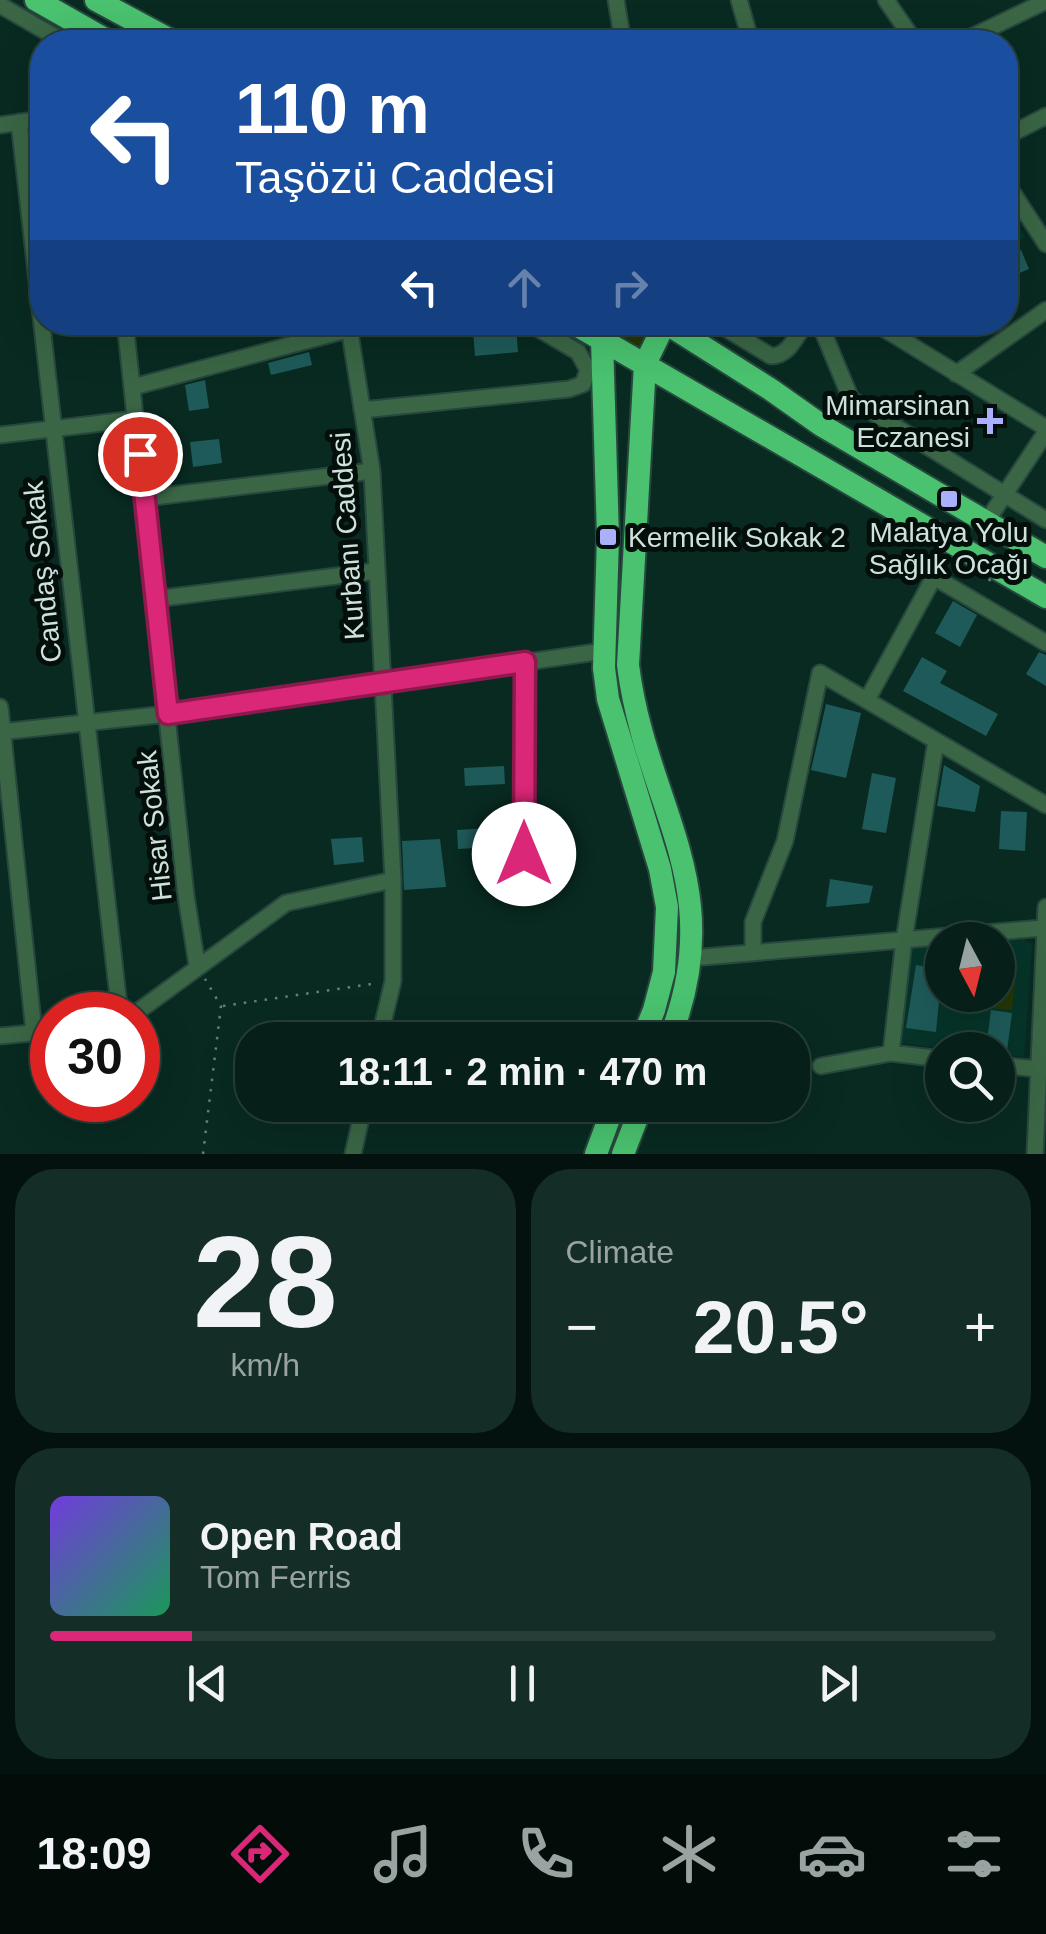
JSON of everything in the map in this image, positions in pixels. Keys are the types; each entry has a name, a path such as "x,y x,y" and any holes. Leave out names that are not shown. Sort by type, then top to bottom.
{"highway":[{"path":"36,0 89,30"},
{"path":"96,0 152,30"},
{"path":"607,335 608,537 603,651 608,699 660,868 667,907 664,972 649,1022"},
{"path":"611,335 644,364 1046,597"},
{"path":"659,335 644,364 628,665 636,708 687,875 692,958 676,1022"},
{"path":"684,335 820,425 1046,557"},
{"path":"596,1154 608,1122"},
{"path":"623,1154 635,1122"}],"street":[{"path":"616,0 622,30"},
{"path":"740,0 748,30"},
{"path":"886,0 906,30"},
{"path":"986,30 1046,1"},
{"path":"0,5 43,30"},
{"path":"1018,130 1046,116"},
{"path":"0,124 30,121"},
{"name":"Candaş Sokak","path":"19,122 30,228"},
{"path":"1018,201 1046,244"},
{"path":"1018,330 1046,310"},
{"name":"Candaş Sokak","path":"41,335 117,992"},
{"name":"Hisar Sokak","path":"127,335 186,896 197,965"},
{"path":"133,387 300,335"},
{"name":"Kurbanı Caddesi","path":"350,335 372,472 392,880 394,980 384,1022"},
{"path":"362,410 576,388 583,384 588,370 578,352 549,335"},
{"path":"736,335 771,356 778,356 797,335"},
{"path":"825,335 850,400 1046,520"},
{"path":"893,335 1046,430 986,521"},
{"path":"956,374 1011,335"},
{"path":"0,435 136,419"},
{"path":"145,498 372,472"},
{"path":"155,599 376,571"},
{"path":"866,700 934,577 1046,642"},
{"path":"2,732 168,714 603,651"},
{"path":"524,854 525,662"},
{"path":"753,952 753,922 785,842 820,673 1046,806"},
{"path":"0,707 30,994"},
{"path":"892,1053 904,940 936,741"},
{"path":"160,994 286,903 392,880"},
{"path":"1035,1154 1046,907"},
{"path":"692,958 1043,928"},
{"path":"0,1036 30,1032"},
{"path":"820,1066 870,1054 925,1057"},
{"path":"1015,1067 1038,1069"},
{"path":"353,1154 360,1122"}],"path":[{"path":"989,581 1021,526"},
{"path":"197,965 221,1006 203,1154"},
{"path":"221,1006 394,980"}],"shaded area":[{"path":"1015,938 1032,944 1024,1057 1015,1056 1015,1032 925,1032 925,1046 899,1043 911,944 925,943 925,1012 1015,1012"}],"green space":[{"path":"623,335 648,335 641,348 623,339"}],"building":[{"path":"1021,250 1029,269 1018,274"},
{"path":"473,335 517,335 518,352 475,356"},
{"path":"309,352 312,365 271,375 268,363"},
{"path":"205,380 209,408 189,411 185,385"},
{"path":"219,439 222,463 193,467 190,442"},
{"path":"953,601 977,615 960,647 935,633"},
{"path":"1039,652 1046,655 1046,686 1026,674"},
{"path":"922,657 947,671 940,683 998,714 986,736 903,691"},
{"path":"826,704 861,713 846,778 811,770"},
{"path":"944,765 980,786 975,812 937,806"},
{"path":"504,766 505,784 465,786 464,768"},
{"path":"872,773 896,778 886,833 862,829"},
{"path":"1001,811 1027,812 1025,851 999,849"},
{"path":"507,827 508,846 458,849 457,830"},
{"path":"362,837 364,862 334,865 331,839"},
{"path":"440,839 446,887 404,890 402,841"},
{"path":"830,879 873,886 869,903 826,907"},
{"path":"916,965 925,967 925,1012 938,1012 936,1032 906,1028"},
{"path":"991,1012 1012,1013 1010,1032 988,1032"}],"place":[{"name":"Mimarsinan Eczanesi","path":"990,421"},
{"name":"Malatya Yolu Sağlık Ocağı","path":"949,499"},
{"name":"Kermelik Sokak 2","path":"608,537"}],"route":[{"path":"140,454 168,714 525,662 524,854"}]}
